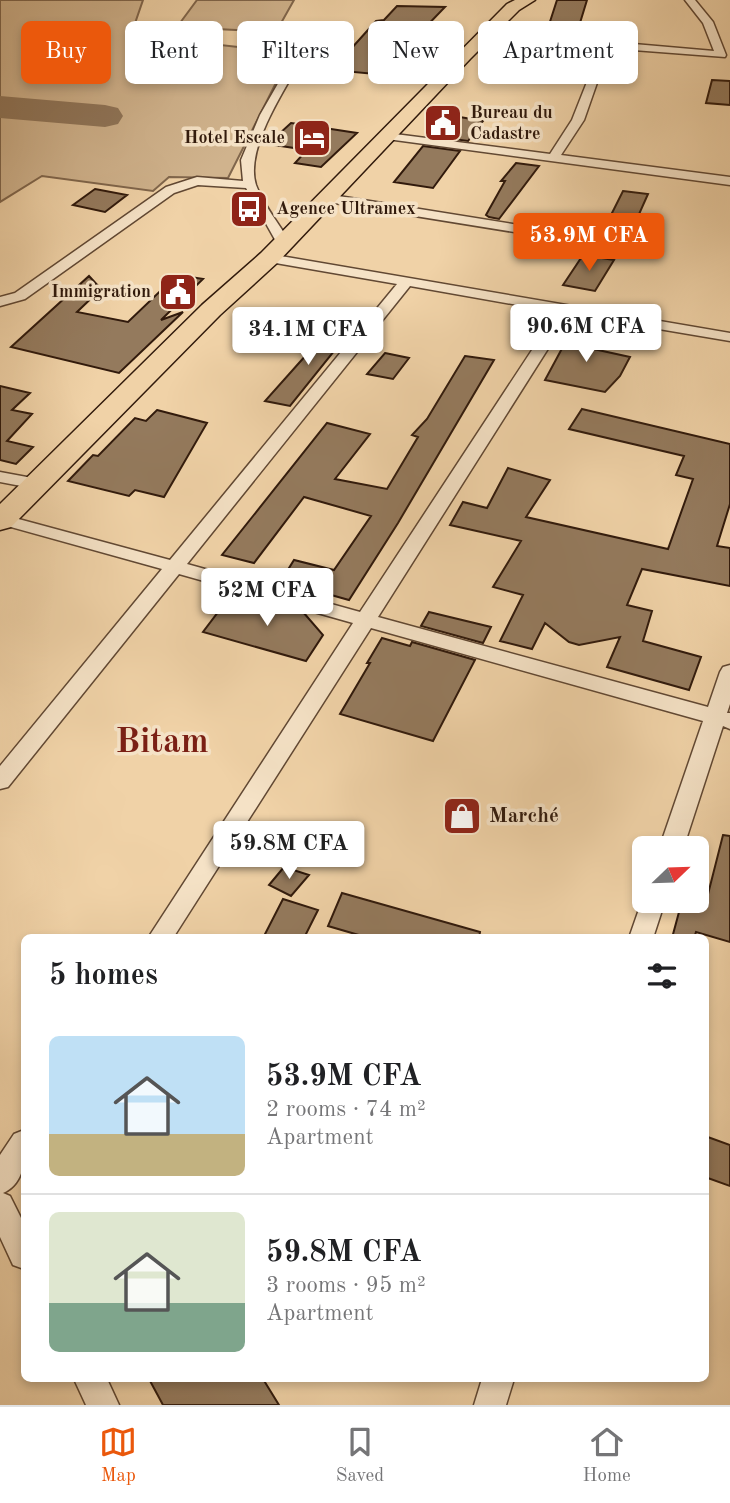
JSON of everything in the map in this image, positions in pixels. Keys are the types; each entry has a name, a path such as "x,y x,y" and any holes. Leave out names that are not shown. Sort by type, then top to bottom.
{"highway":[{"path":"499,21 518,2"},
{"path":"1,520 211,310 276,250 478,42"}],"street":[{"path":"638,48 721,55 708,22 690,0"},
{"path":"283,84 266,115 247,160 250,186 276,250 408,281 730,337"},
{"path":"554,158 578,120 591,84"},
{"path":"387,136 730,181"},
{"path":"0,302 20,296 170,190 197,181 250,186"},
{"path":"326,198 582,239"},
{"path":"0,781 408,281"},
{"path":"163,934 567,308"},
{"path":"0,477 37,484"},
{"path":"1,520 172,568 367,618 723,719"},
{"path":"676,836 723,719 730,672"},
{"path":"642,934 649,914"},
{"path":"0,1180 21,1148"},
{"path":"0,1206 21,1248"},
{"path":"92,1382 103,1405"},
{"path":"490,1405 497,1382"}],"shaded area":[{"path":"0,0 143,0 136,21 125,21 125,84 223,84 223,45 237,47 237,84 275,84 228,178 169,177 153,191 42,176 0,202"},
{"path":"197,0 294,0 282,21 237,21 237,30 223,29 223,21 181,21"}],"building":[{"path":"557,0 587,0 581,21 550,21"},
{"path":"397,6 445,7 431,21 376,21 384,20"},
{"path":"368,30 368,73 354,72 354,46"},
{"path":"712,80 730,81 730,105 706,103"},
{"path":"448,115 483,121 468,141 432,136"},
{"name":"Hotel Escale","path":"291,123 357,133 321,167 295,163 307,150 268,144"},
{"path":"423,146 460,151 433,188 394,182"},
{"path":"516,163 539,166 499,219 489,217 486,215 505,181 501,181"},
{"path":"95,189 127,195 105,212 73,205"},
{"path":"623,191 648,194 636,221 610,217"},
{"path":"583,255 614,260 595,291 563,285"},
{"path":"177,275 203,279 161,320 183,312 119,373 11,347 89,276 101,289 77,312 128,322"},
{"path":"327,326 348,329 339,345 290,406 265,401 307,354"},
{"path":"572,330 596,335 589,348 630,357 620,376 605,392 545,380"},
{"path":"385,353 409,358 393,379 367,374"},
{"path":"465,356 494,360 398,523 349,600 281,581 294,560 334,570 371,516 304,497 254,563 222,555 327,423 370,434 335,479 387,489 418,437 412,435 427,419"},
{"path":"0,386 30,393 12,410 32,414 7,441 33,447 16,464 0,460"},
{"path":"582,409 730,444 730,504 717,546 730,548 730,586 642,569 627,605 652,611 643,641 701,657 689,690 607,667 620,637 579,645 569,642 545,623 532,649 500,641 523,595 493,587 521,541 450,525 463,502 487,508 508,468 550,480 526,517 668,549 693,479 676,475 684,456 569,429"},
{"path":"157,410 207,423 164,497 135,490 129,496 68,481 93,455 98,456 135,418 146,421"},
{"path":"228,599 262,608 267,602 303,612 323,635 306,661 203,632"},
{"path":"429,612 491,627 483,643 421,626"},
{"path":"382,638 410,646 412,642 475,660 433,741 340,714"},
{"path":"723,835 730,836 730,942 696,932 673,934 678,914 709,914 709,890"},
{"path":"284,867 309,875 291,896 269,885"},
{"path":"342,893 480,932 355,934 328,926"},
{"path":"283,899 318,910 306,934 265,934"},
{"path":"709,1137 730,1145 730,1186 709,1178"},
{"path":"151,1382 265,1382 279,1405 163,1405"}],"taxiway":[{"path":"0,107 105,116"}],"place":[{"name":"Bureau du Cadastre","path":"443,123"},
{"name":"Hotel Escale","path":"312,138"},
{"name":"Agence Ultramex","path":"249,209"},
{"name":"Immigration","path":"178,292"},
{"name":"Marché","path":"462,816"}],"district":[{"name":"Bitam","path":"162,742"}]}
